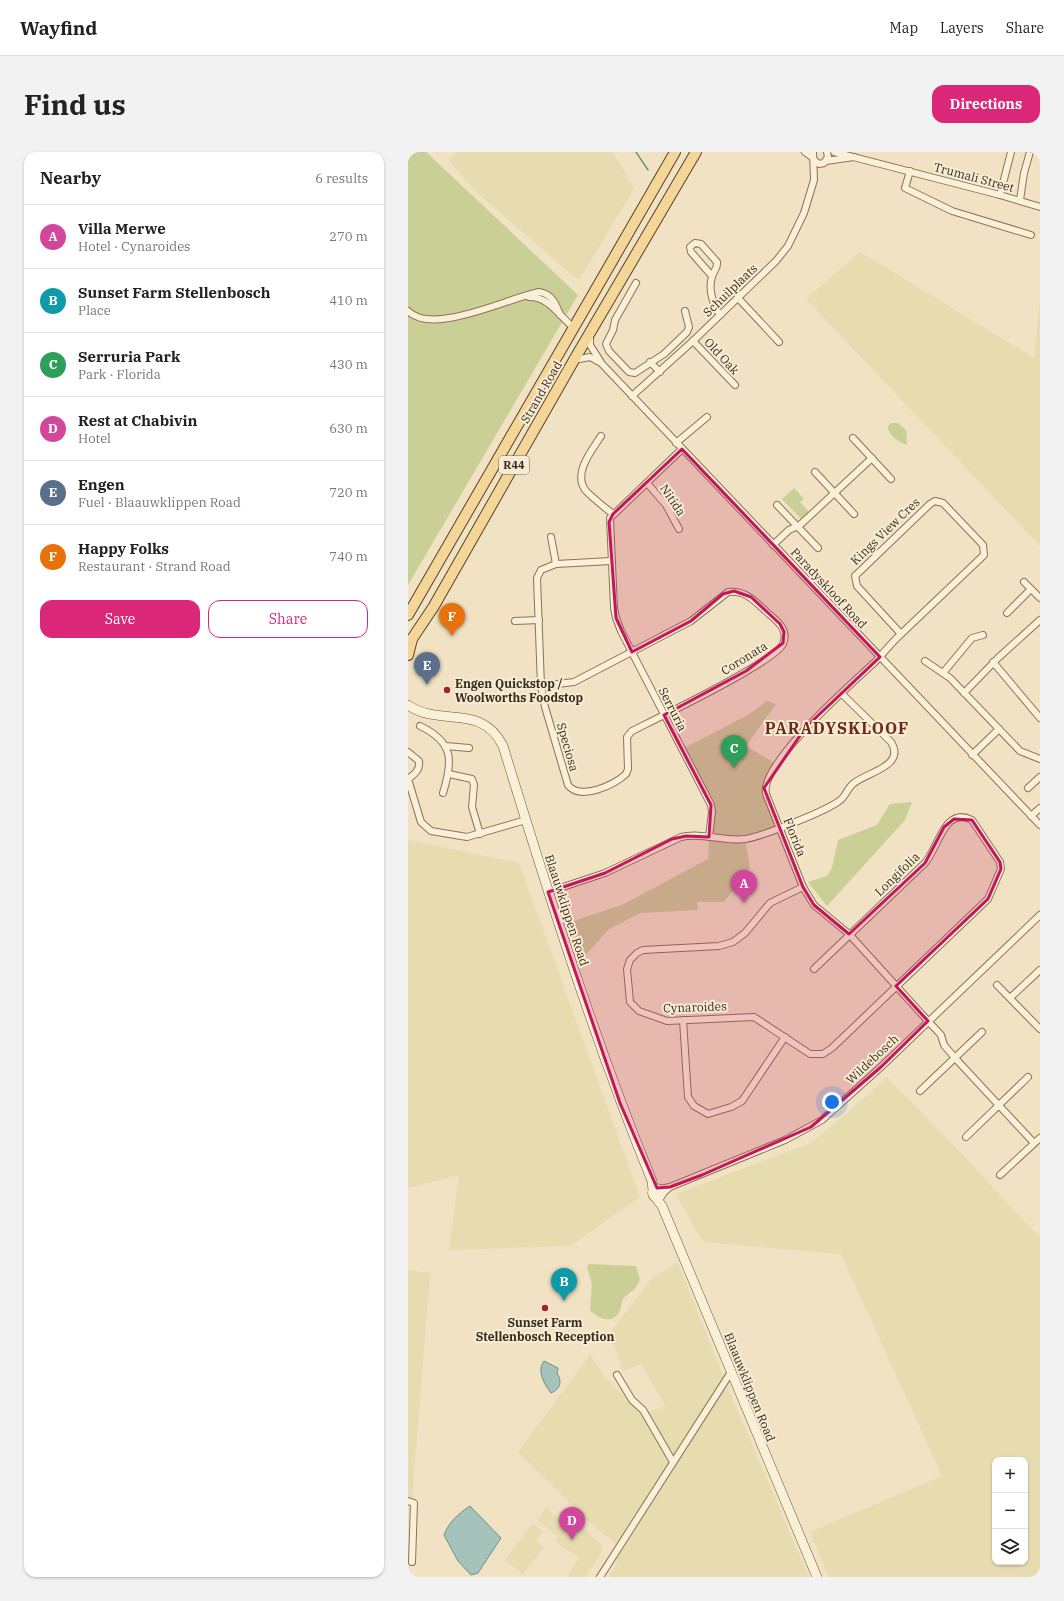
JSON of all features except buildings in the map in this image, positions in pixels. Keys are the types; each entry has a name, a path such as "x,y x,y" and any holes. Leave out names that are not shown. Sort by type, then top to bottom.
{"main road":[{"name":"Strand Road","path":"408,614 675,152"},
{"name":"Strand Road","path":"408,655 410,642 434,606 574,360 696,152"},
{"path":"574,328 581,330 596,324"},
{"path":"574,328 582,348"}],"street":[{"name":"Trumali Street","path":"805,152 813,156 816,163 855,157"},
{"path":"825,162 828,157 828,152"},
{"name":"Trumali Street","path":"834,152 1020,200 1040,207"},
{"path":"1000,195 1011,152"},
{"path":"1020,200 1024,173 1030,152"},
{"name":"Schuilplaats","path":"813,156 814,180"},
{"name":"Schuilplaats","path":"632,396 660,372 776,261 788,246 804,212 814,180 825,162"},
{"path":"910,171 905,188 930,202 952,211 1032,235"},
{"path":"712,276 691,252 690,247 695,243 701,244 716,259 718,266 712,276 712,298 720,315"},
{"path":"636,283 615,320 613,330 607,340 606,347 629,372 635,373 664,354 687,332 689,327 685,311"},
{"path":"408,311 421,319 440,319 526,297 538,292 546,294 555,302 560,315 574,328"},
{"path":"738,298 779,342"},
{"name":"Paradyskloof Road","path":"590,334 590,345 602,364 1040,825"},
{"name":"Old Oak","path":"693,341 735,385"},
{"name":"Paradyskloof Road","path":"574,360 590,357 602,364"},
{"path":"650,362 660,372"},
{"path":"676,443 707,417"},
{"path":"601,436 584,465 582,479 585,490 613,514 682,449"},
{"path":"853,438 891,479"},
{"path":"774,545 789,530 798,526 872,458"},
{"path":"815,472 854,514"},
{"name":"Nitida","path":"647,483 666,505 679,529"},
{"name":"Kings View Cres","path":"880,657 901,634 984,555 983,545 939,501 930,504 855,576 857,586 901,634"},
{"path":"777,505 818,548"},
{"name":"Serruria","path":"613,514 609,522 616,618 711,805 709,837"},
{"path":"551,537 556,564"},
{"name":"Speciosa","path":"611,561 556,564 541,570 537,578 541,686 545,707 568,786 576,792 589,793 623,777 628,769 627,741 630,733 664,715"},
{"path":"1024,582 1040,598"},
{"path":"1007,613 1031,589"},
{"name":"Coronata","path":"541,686 574,682 691,621 728,592 746,594 783,628 783,643 776,652 740,675 664,715"},
{"path":"515,621 539,620"},
{"path":"964,693 994,662 1040,620"},
{"path":"943,673 972,638 983,635"},
{"name":"Florida","path":"880,657 806,727 764,788 803,887 814,905 849,934 941,1036 944,1045 955,1058 1034,1143"},
{"path":"925,661 943,673 1020,750 1040,759"},
{"path":"994,662 1040,718"},
{"path":"548,892 605,873 672,839 686,836 744,840 780,828 839,802 853,783 893,761 895,752 891,742 842,694"},
{"name":"Blaauwklippen Road","path":"409,709 437,717 470,718 492,730 503,746 548,892 589,1017 620,1103 817,1577"},
{"path":"420,726 436,735 446,746 450,760 449,774 443,793"},
{"path":"972,755 999,729"},
{"path":"446,746 469,748"},
{"path":"408,752 416,757 420,765 416,774 408,780 421,822 426,828 436,833 462,838 526,820"},
{"path":"449,774 472,779 474,785 472,806 480,834"},
{"path":"1028,788 1040,777"},
{"path":"1031,816 1040,808"},
{"name":"Longifolia","path":"814,969 925,863 935,848 948,821 967,817 972,820 1000,862 1001,869 993,892 984,904 896,986"},
{"name":"Cynaroides","path":"803,887 770,903 745,933 733,942 719,946 643,950 637,953 630,960 628,969 629,997 632,1006 639,1011 662,1021 754,1017 810,1054 823,1054 832,1048 896,986"},
{"name":"Wildebosch","path":"657,1191 785,1140 811,1127 832,1112 1040,915"},
{"path":"1011,997 1040,970"},
{"path":"997,985 1011,997 1040,1028"},
{"path":"683,1020 688,1097 694,1106 708,1114 731,1107 742,1101 785,1037"},
{"path":"920,1091 982,1032"},
{"path":"966,1137 1028,1077"},
{"path":"1000,1175 1040,1138"},
{"path":"600,1577 732,1372"},
{"path":"617,1375 632,1400 644,1410 673,1462"},
{"path":"408,1501 414,1503 412,1562"}],"highlighted area":[{"path":"682,449 880,657 806,727 764,788 803,887 814,905 849,934 925,863 944,827 954,819 972,820 1000,862 1001,869 988,899 896,986 928,1021 881,1067 811,1127 702,1175 670,1187 657,1188 620,1103 548,892 605,873 672,839 686,836 709,837 711,805 664,715 746,671 783,643 784,632 780,624 751,597 734,591 723,594 691,621 632,652 616,618 609,522 613,514"}],"shaded area":[{"path":"457,152 613,152 634,189 580,278 577,279 475,191 449,160"},
{"path":"860,252 1034,358 1040,301 1040,546 806,299"},
{"path":"408,840 519,863 640,1197 570,1246 449,1250 459,1175 408,1188"},
{"path":"887,1077 963,1155 1040,1238 1040,1577 829,1577 810,1532 942,1476 841,1254 703,1242 676,1194 811,1143"},
{"path":"678,1263 728,1388 809,1577 609,1577 617,1563 616,1544 591,1524 518,1452 590,1355 606,1378 642,1414 666,1407 641,1364 623,1371 610,1333 652,1278"},
{"path":"408,1270 430,1273 412,1499 408,1498"},
{"path":"546,1507 568,1528 575,1521 602,1545 602,1551 586,1577 571,1577 568,1575 579,1558 556,1542 557,1536 538,1520"},
{"path":"532,1524 543,1532 536,1541 544,1547 523,1574 505,1560"}],"green space":[{"path":"408,152 426,152 578,295 408,585"},
{"path":"891,423 898,423 906,430 907,445 892,436 888,430 888,426"},
{"path":"794,488 804,499 800,502 809,512 801,519 782,499"},
{"path":"767,701 776,704 746,746 778,765 764,788 780,828 748,839 709,837 712,812 682,749 748,715"},
{"path":"912,802 905,820 827,906 808,882 827,876 832,868 838,840 877,825 890,804"},
{"path":"709,840 746,843 750,868 724,902 697,902 698,910 640,913 608,930 584,957 574,921 622,905 708,859"},
{"path":"589,1264 636,1266 640,1280 634,1289 623,1299 620,1310 614,1318 601,1318 590,1310 592,1284 587,1267"}],"water":[{"path":"544,1361 558,1368 557,1373 560,1379 560,1384 557,1389 551,1393 542,1378 541,1369"},
{"path":"470,1506 501,1538 478,1573 471,1575 458,1561 444,1535 448,1526 454,1519"}],"waterway":[{"path":"636,152 648,170"}],"place":[{"name":"Happy Folks","path":"452,636"},
{"name":"Engen","path":"427,685"},
{"name":"Engen Quickstop / Woolworths Foodstop","path":"447,690"},
{"name":"Serruria Park","path":"734,768"},
{"name":"Villa Merwe","path":"744,903"},
{"name":"Sunset Farm Stellenbosch","path":"564,1301"},
{"name":"Sunset Farm Stellenbosch Reception","path":"545,1308"},
{"name":"Rest at Chabivin","path":"572,1540"}],"district":[{"name":"PARADYSKLOOF","path":"837,728"}]}
